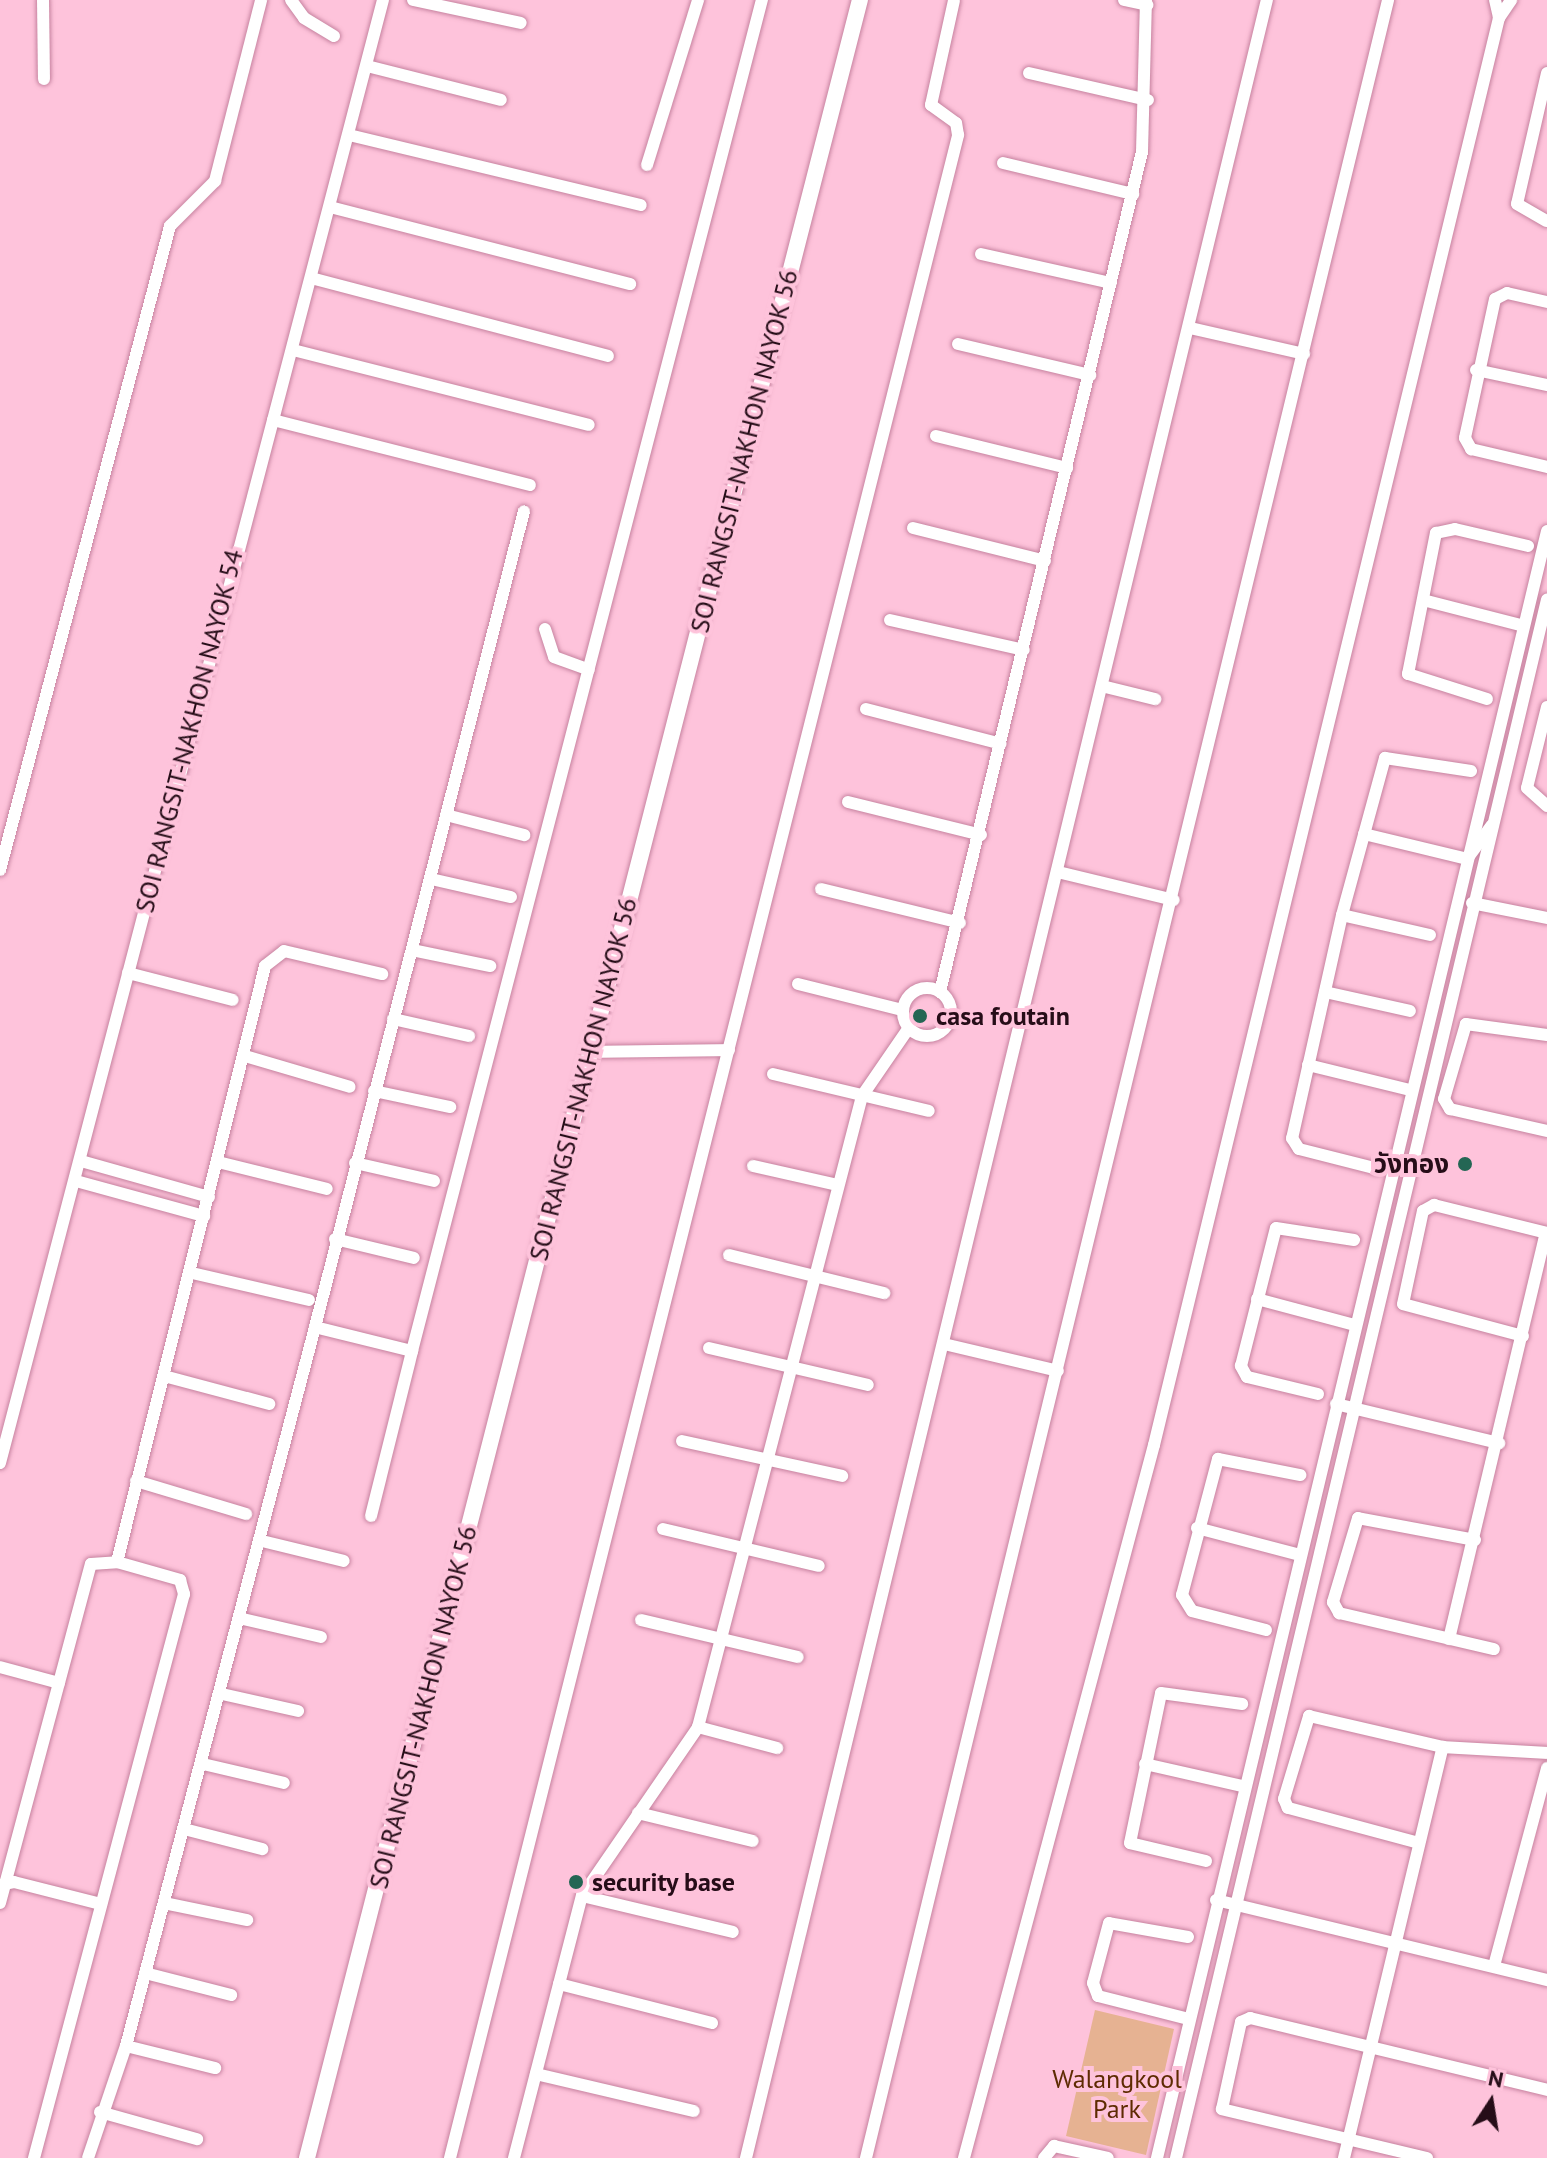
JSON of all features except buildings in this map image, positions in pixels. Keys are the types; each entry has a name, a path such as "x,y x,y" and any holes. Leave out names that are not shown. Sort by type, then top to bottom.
{"street":[{"path":"43,0 44,79"},
{"path":"0,870 170,226 215,181 261,0"},
{"path":"291,0 334,36"},
{"name":"SOI RANGSIT-NAKHON NAYOK 54","path":"0,1463 76,1181 222,594 293,350 383,0"},
{"path":"413,0 521,23"},
{"path":"647,165 698,0"},
{"path":"371,1516 762,0"},
{"name":"SOI RANGSIT-NAKHON NAYOK 56","path":"307,2158 860,0"},
{"path":"450,2158 958,135 956,123 931,105 954,0"},
{"path":"940,992 960,923 1133,194 1148,100 1147,2 1124,0"},
{"path":"746,2158 1267,0"},
{"path":"866,2158 1174,900 1388,0"},
{"path":"1495,0 1499,18"},
{"path":"964,2158 1154,1445 1499,18 1511,0"},
{"path":"367,66 501,100"},
{"path":"1029,73 1148,100"},
{"path":"1547,73 1517,204 1547,221"},
{"path":"349,135 641,205"},
{"path":"1533,135 1547,138"},
{"path":"1003,163 1133,194"},
{"path":"330,207 630,284"},
{"path":"981,254 1111,283"},
{"path":"311,278 608,356"},
{"path":"1547,302 1507,293 1495,299 1476,370 1466,445 1547,467"},
{"path":"1190,328 1304,354"},
{"path":"958,344 1090,375"},
{"path":"293,350 589,425"},
{"path":"1476,370 1547,385"},
{"path":"273,420 530,485"},
{"path":"936,436 1067,468"},
{"path":"88,2158 100,2112 126,2046 243,1619 335,1239 431,879 524,511"},
{"path":"913,528 1045,561"},
{"path":"1487,699 1410,679 1423,600 1441,529 1528,546"},
{"path":"1157,2158 1242,1786 1547,531"},
{"path":"1423,600 1524,626"},
{"path":"1176,2158 1358,1409 1547,600"},
{"path":"890,620 1024,650"},
{"path":"545,629 554,657 589,670"},
{"path":"1102,686 1155,699"},
{"path":"1547,707 1527,788 1547,806"},
{"path":"866,709 1001,744"},
{"path":"1378,1169 1293,1145 1342,915 1385,758 1471,771"},
{"path":"848,802 981,835"},
{"path":"446,815 524,835"},
{"path":"1467,859 1496,821"},
{"path":"1364,834 1467,859"},
{"path":"1058,872 1174,900"},
{"path":"431,879 511,897"},
{"path":"821,889 960,923"},
{"path":"1457,900 1547,918"},
{"path":"1342,915 1430,935"},
{"path":"412,950 490,966"},
{"path":"117,1562 272,956 284,951 382,974"},
{"path":"128,973 233,1000"},
{"path":"798,984 902,1010"},
{"path":"902,1010 916,991 940,992"},
{"path":"902,1010 908,1029 923,1037 946,1028 950,1005 940,992"},
{"path":"1325,992 1410,1011"},
{"path":"393,1019 469,1036"},
{"path":"1547,1035 1466,1024 1444,1099 1450,1109 1547,1131"},
{"path":"514,2158 582,1896 698,1727 787,1368 862,1096 908,1029"},
{"path":"589,1052 729,1050"},
{"path":"245,1056 350,1087"},
{"path":"1308,1065 1410,1090"},
{"path":"773,1074 929,1111"},
{"path":"374,1091 450,1107"},
{"path":"81,1161 209,1197"},
{"path":"218,1162 327,1189"},
{"path":"355,1163 434,1181"},
{"path":"753,1166 838,1185"},
{"path":"76,1181 204,1216"},
{"path":"1449,1639 1499,1443 1547,1233 1434,1205 1423,1211 1403,1304 1523,1336"},
{"path":"1318,1394 1242,1373 1257,1299 1276,1228 1354,1240"},
{"path":"335,1239 414,1258"},
{"path":"729,1255 812,1278 884,1293"},
{"path":"192,1273 309,1300"},
{"path":"1257,1299 1355,1325"},
{"path":"315,1327 412,1351"},
{"path":"944,1344 1058,1371"},
{"path":"709,1348 868,1385"},
{"path":"164,1376 269,1404"},
{"path":"1336,1404 1499,1443"},
{"path":"682,1441 842,1476"},
{"path":"1266,1630 1183,1605 1197,1528 1218,1459 1300,1475"},
{"path":"136,1481 246,1514"},
{"path":"1475,1540 1358,1518 1351,1525 1335,1610 1494,1649"},
{"path":"1197,1528 1300,1555"},
{"path":"663,1529 819,1566"},
{"path":"262,1541 344,1561"},
{"path":"0,1903 91,1564 117,1562 180,1580 184,1594 34,2158"},
{"path":"243,1619 321,1637"},
{"path":"641,1620 798,1657"},
{"path":"0,1667 59,1683"},
{"path":"1206,1861 1130,1843 1145,1764 1164,1689 1242,1704"},
{"path":"222,1694 298,1711"},
{"path":"1419,1843 1288,1808 1302,1726 1321,1714 1443,1747 1547,1753"},
{"path":"698,1727 777,1748"},
{"path":"1344,2158 1443,1747"},
{"path":"203,1764 284,1783"},
{"path":"1145,1764 1242,1786"},
{"path":"1494,1966 1547,1768"},
{"path":"638,1813 753,1841"},
{"path":"184,1829 262,1849"},
{"path":"5,1878 101,1904"},
{"path":"582,1896 733,1932"},
{"path":"1216,1900 1547,1980"},
{"path":"164,1903 247,1920"},
{"path":"1188,1937 1109,1923 1093,1983 1098,1996 1189,2019"},
{"path":"145,1973 231,1995"},
{"path":"559,1984 712,2023"},
{"path":"1427,2158 1222,2109 1235,2031 1250,2018 1547,2090"},
{"path":"126,2046 215,2068"},
{"path":"536,2074 694,2111"},
{"path":"100,2112 197,2139"},
{"path":"1044,2158 1054,2146 1108,2158"}],"green space":[{"name":"Walangkool Park","path":"1095,2010 1174,2029 1146,2155 1066,2136"}],"place":[{"name":"casa foutain","path":"920,1016"},
{"name":"วังทอง","path":"1465,1164"},
{"name":"security base","path":"576,1882"}]}
